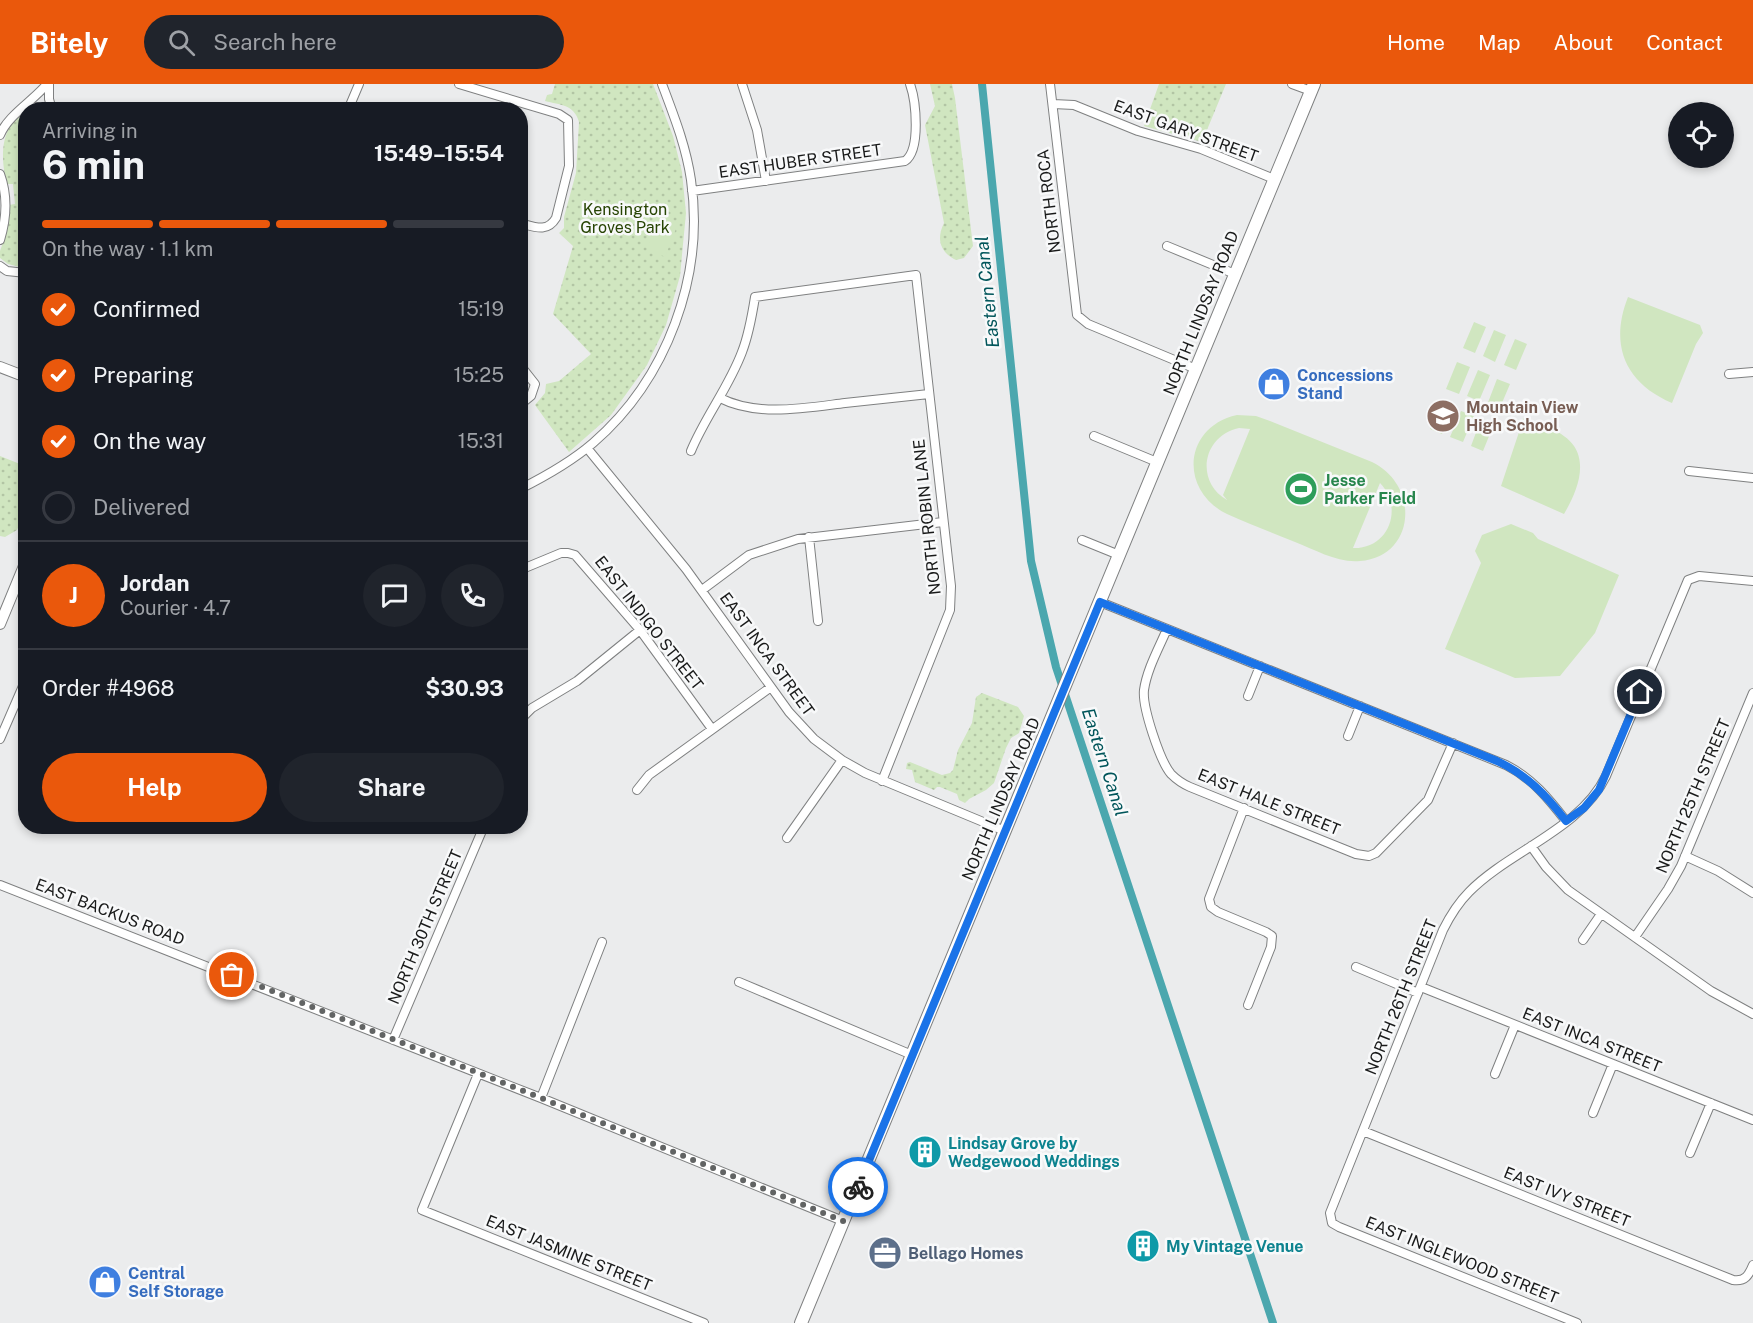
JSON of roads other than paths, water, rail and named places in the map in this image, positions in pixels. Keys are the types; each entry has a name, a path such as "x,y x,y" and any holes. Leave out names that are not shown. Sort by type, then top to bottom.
{"main road":[{"name":"NORTH LINDSAY ROAD","path":"801,1323 1312,88"}],"street":[{"path":"30,102 48,84"},
{"path":"48,84 50,102"},
{"path":"351,102 359,84"},
{"path":"459,84 519,102"},
{"path":"528,485 566,464 587,448 627,407 654,369 682,303 689,270 694,224 692,191 685,149 662,84"},
{"path":"742,84 756,130 766,181"},
{"name":"EAST HUBER STREET","path":"692,191 902,162 911,156 914,146 915,112 910,84"},
{"name":"NORTH ROCA","path":"1050,84 1077,315 1088,324 1196,369"},
{"path":"1293,84 1312,88"},
{"name":"EAST GARY STREET","path":"1053,104 1074,105 1137,131 1201,149 1274,179"},
{"path":"528,105 566,117 569,127 569,166 556,218 548,227 537,228 528,225"},
{"path":"0,135 7,121 18,113"},
{"path":"0,174 6,198 6,215 0,240"},
{"path":"1167,246 1235,274"},
{"path":"0,278 4,269"},
{"name":"NORTH ROBIN LANE","path":"720,398 742,353 751,323 755,297 916,275 951,586 950,610 882,781"},
{"path":"0,367 18,374"},
{"path":"1729,374 1753,372"},
{"path":"528,374 533,380 534,388 528,400"},
{"path":"691,451 699,430 720,398 763,408 789,410 929,394"},
{"path":"1094,436 1157,462"},
{"name":"EAST INCA STREET","path":"587,448 702,590 802,728 842,760 882,781 1005,831"},
{"path":"1689,471 1753,478"},
{"path":"702,590 749,555 798,539 943,522"},
{"path":"809,537 818,621"},
{"path":"1082,540 1119,555"},
{"name":"EAST INDIGO STREET","path":"528,567 561,553 571,553 581,561 640,630 712,729"},
{"name":"NORTH 26TH STREET","path":"1333,1223 1332,1210 1443,930 1463,898 1482,879 1566,821 1589,802 1603,783 1683,587 1691,577 1704,576 1753,581"},
{"path":"0,624 18,580"},
{"path":"1100,602 1497,761 1523,775 1545,795 1566,821"},
{"name":"EAST HALE STREET","path":"1167,628 1148,676 1144,697 1146,711 1162,760 1171,774 1184,784 1356,854 1369,856 1379,850 1428,800 1453,743"},
{"path":"528,712 577,681 640,630"},
{"path":"1248,696 1260,666"},
{"path":"637,790 649,775 771,687"},
{"name":"NORTH 25TH STREET","path":"1635,937 1668,890 1685,856 1753,693"},
{"path":"0,739 18,697"},
{"path":"1348,736 1360,706"},
{"path":"787,838 842,760"},
{"path":"1244,808 1209,899 1211,907 1218,912 1272,936 1271,947 1248,1005"},
{"name":"NORTH 30TH STREET","path":"393,1040 481,834"},
{"path":"1531,846 1560,883 1711,991 1753,1014"},
{"path":"1685,856 1718,871 1753,893"},
{"name":"EAST BACKUS ROAD","path":"0,885 541,1098 843,1221"},
{"path":"1583,940 1601,914"},
{"path":"541,1098 602,942"},
{"name":"EAST INCA STREET","path":"1356,968 1515,1025 1753,1120"},
{"path":"739,982 912,1055"},
{"path":"1495,1074 1515,1025"},
{"path":"1593,1113 1612,1064"},
{"name":"EAST JASMINE STREET","path":"478,1074 422,1210 704,1323"},
{"path":"1690,1153 1711,1103"},
{"name":"EAST IVY STREET","path":"1363,1131 1733,1280 1742,1281 1753,1266"},
{"path":"1328,1234 1333,1223"},
{"name":"EAST INGLEWOOD STREET","path":"1333,1223 1577,1323"}],"waterway":[{"name":"Eastern Canal","path":"982,84 1031,561 1056,667 1273,1323"}],"place":[{"name":"Concessions Stand","path":"1274,384"},
{"name":"Mountain View High School","path":"1443,416"},
{"name":"Jesse Parker Field","path":"1301,489"},
{"name":"Lindsay Grove by Wedgewood Weddings","path":"925,1152"},
{"name":"My Vintage Venue","path":"1143,1246"},
{"name":"Bellago Homes","path":"885,1253"},
{"name":"Central Self Storage","path":"105,1282"}],"park label":[{"name":"Kensington Groves Park","path":"625,218"}]}
